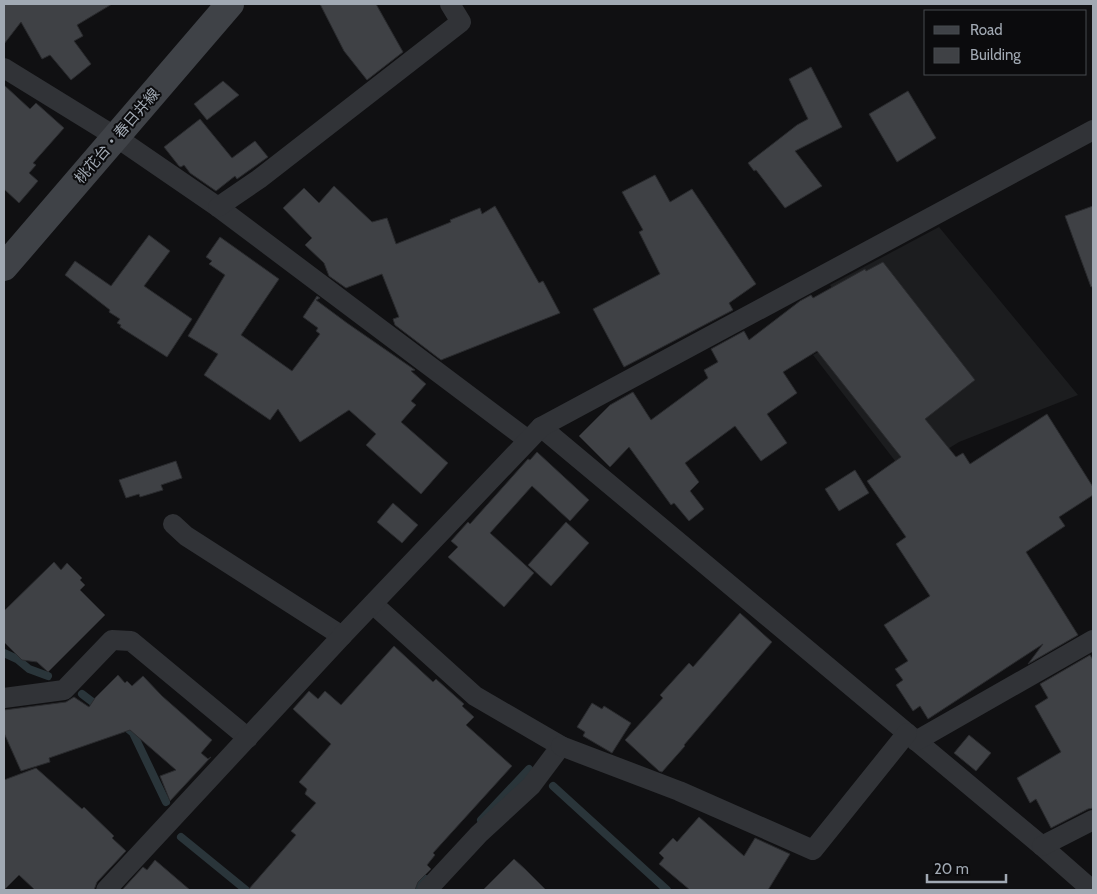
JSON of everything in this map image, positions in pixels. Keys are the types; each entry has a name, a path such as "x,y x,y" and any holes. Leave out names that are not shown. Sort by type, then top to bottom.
{"street":[{"name":"桃花台・春日井線","path":"4,267 230,4"},
{"path":"218,207 259,179 461,22 450,4"},
{"path":"4,68 116,137 218,207 534,434 911,737 1092,890"},
{"path":"106,890 342,636 534,434 1093,130"},
{"path":"173,524 186,536 342,636"},
{"path":"373,604 476,696 561,746 679,791 813,850 911,737 1093,640"},
{"path":"4,698 64,690 112,640 131,641 248,738"},
{"path":"428,890 479,834 531,786 561,746"},
{"path":"1042,846 1093,820"}],"shaded area":[{"path":"939,227 1078,395 959,442 906,475 813,355 859,329 830,285"}],"building":[{"path":"4,4 112,4 77,25 83,36 74,41 91,64 71,80 50,55 42,59 21,22 4,44"},
{"path":"320,4 376,4 403,52 367,80 344,51"},
{"path":"811,67 842,127 795,151 822,186 785,208 756,170 754,171 748,163 797,125 808,119 789,79"},
{"path":"223,81 239,95 207,120 194,104"},
{"path":"4,85 30,109 36,103 64,128 33,163 36,165 29,173 38,181 19,203 4,189"},
{"path":"908,91 936,138 897,162 869,114"},
{"path":"200,119 232,158 255,141 268,157 237,179 235,176 216,191 190,173 184,165 179,166 164,147"},
{"path":"655,175 670,202 692,189 756,284 729,303 733,310 624,367 593,309 660,274 639,232 643,230 622,192"},
{"path":"334,186 372,222 387,218 396,244 480,208 482,214 495,206 539,283 543,281 560,313 441,360 395,325 393,319 399,317 382,274 346,288 329,276 324,263 305,245 312,238 283,208 304,188 319,203"},
{"path":"1093,206 1093,286 1091,287 1065,216"},
{"path":"149,235 170,251 144,286 192,319 167,357 120,327 121,325 117,323 120,319 65,275 75,261 111,286"},
{"path":"220,237 279,279 241,335 292,371 320,334 316,331 318,328 303,317 317,296 320,298 316,300 415,370 411,371 426,384 411,401 416,405 401,422 448,463 421,494 366,445 376,434 349,410 300,442 278,409 270,420 204,375 218,354 188,336 225,275 209,264 212,261 206,257"},
{"path":"883,262 975,380 925,419 956,457 963,453 970,464 1047,414 1093,487 1093,495 1059,517 1065,526 1026,552 1078,635 1028,664 1043,644 928,719 920,706 913,711 896,685 903,680 895,669 908,661 884,625 930,596 896,544 906,537 867,481 901,457 817,351 783,372 797,393 767,414 787,443 761,461 735,426 685,463 699,482 690,491 704,509 689,521 674,503 671,505 629,447 610,467 579,436 610,405 633,392 651,420 708,378 704,370 718,362 711,349 744,331 749,340 800,301 811,295 813,298 865,269 866,271"},
{"path":"537,452 589,500 570,521 532,486 490,533 534,573 504,607 448,557 458,547 451,541 468,522 470,524 528,459 530,460"},
{"path":"176,461 182,478 161,485 163,490 140,497 139,494 126,498 119,480"},
{"path":"855,470 869,493 839,511 825,489"},
{"path":"393,503 418,525 402,543 377,522"},
{"path":"566,522 589,543 551,586 528,565"},
{"path":"54,562 61,570 67,563 82,578 80,580 85,585 80,590 105,615 48,672 37,662 22,660 4,642 4,611"},
{"path":"740,613 772,642 685,746 662,772 659,771 625,740 663,698 660,695 689,663 693,667"},
{"path":"394,646 433,682 436,679 464,704 462,706 474,717 466,725 512,766 433,853 435,855 427,865 431,869 418,882 415,890 248,890 296,835 291,831 316,803 305,794 307,789 299,782 331,744 293,709 309,691 318,699 325,691 341,705"},
{"path":"1090,655 1093,660 1093,808 1051,828 1036,799 1030,803 1017,778 1061,752 1035,706 1048,698 1040,684"},
{"path":"118,675 125,683 127,681 132,686 143,676 162,696 212,740 201,753 208,759 211,757 170,801 160,776 176,770 130,730 49,758 50,762 21,771 4,733 4,710 66,702 74,697 89,707 95,698"},
{"path":"592,703 602,709 604,706 631,723 612,753 583,736 585,732 577,727"},
{"path":"969,735 991,753 976,771 954,753"},
{"path":"36,768 82,809 84,807 114,836 112,838 126,851 97,882 94,890 35,890 19,875 4,890 4,780"},
{"path":"699,817 744,856 755,838 790,854 768,890 690,890 659,864 664,858 659,853 673,838 677,842"},
{"path":"514,859 525,869 546,890 483,890"},
{"path":"155,860 190,890 122,890 143,867 147,870"}],"waterway":[{"path":"4,653 17,659 29,669 48,676"},
{"path":"82,694 99,707"},
{"path":"122,724 133,733 166,802"},
{"path":"481,820 529,769"},
{"path":"553,786 667,890"},
{"path":"181,837 246,890"},
{"path":"414,890 425,879"}]}
